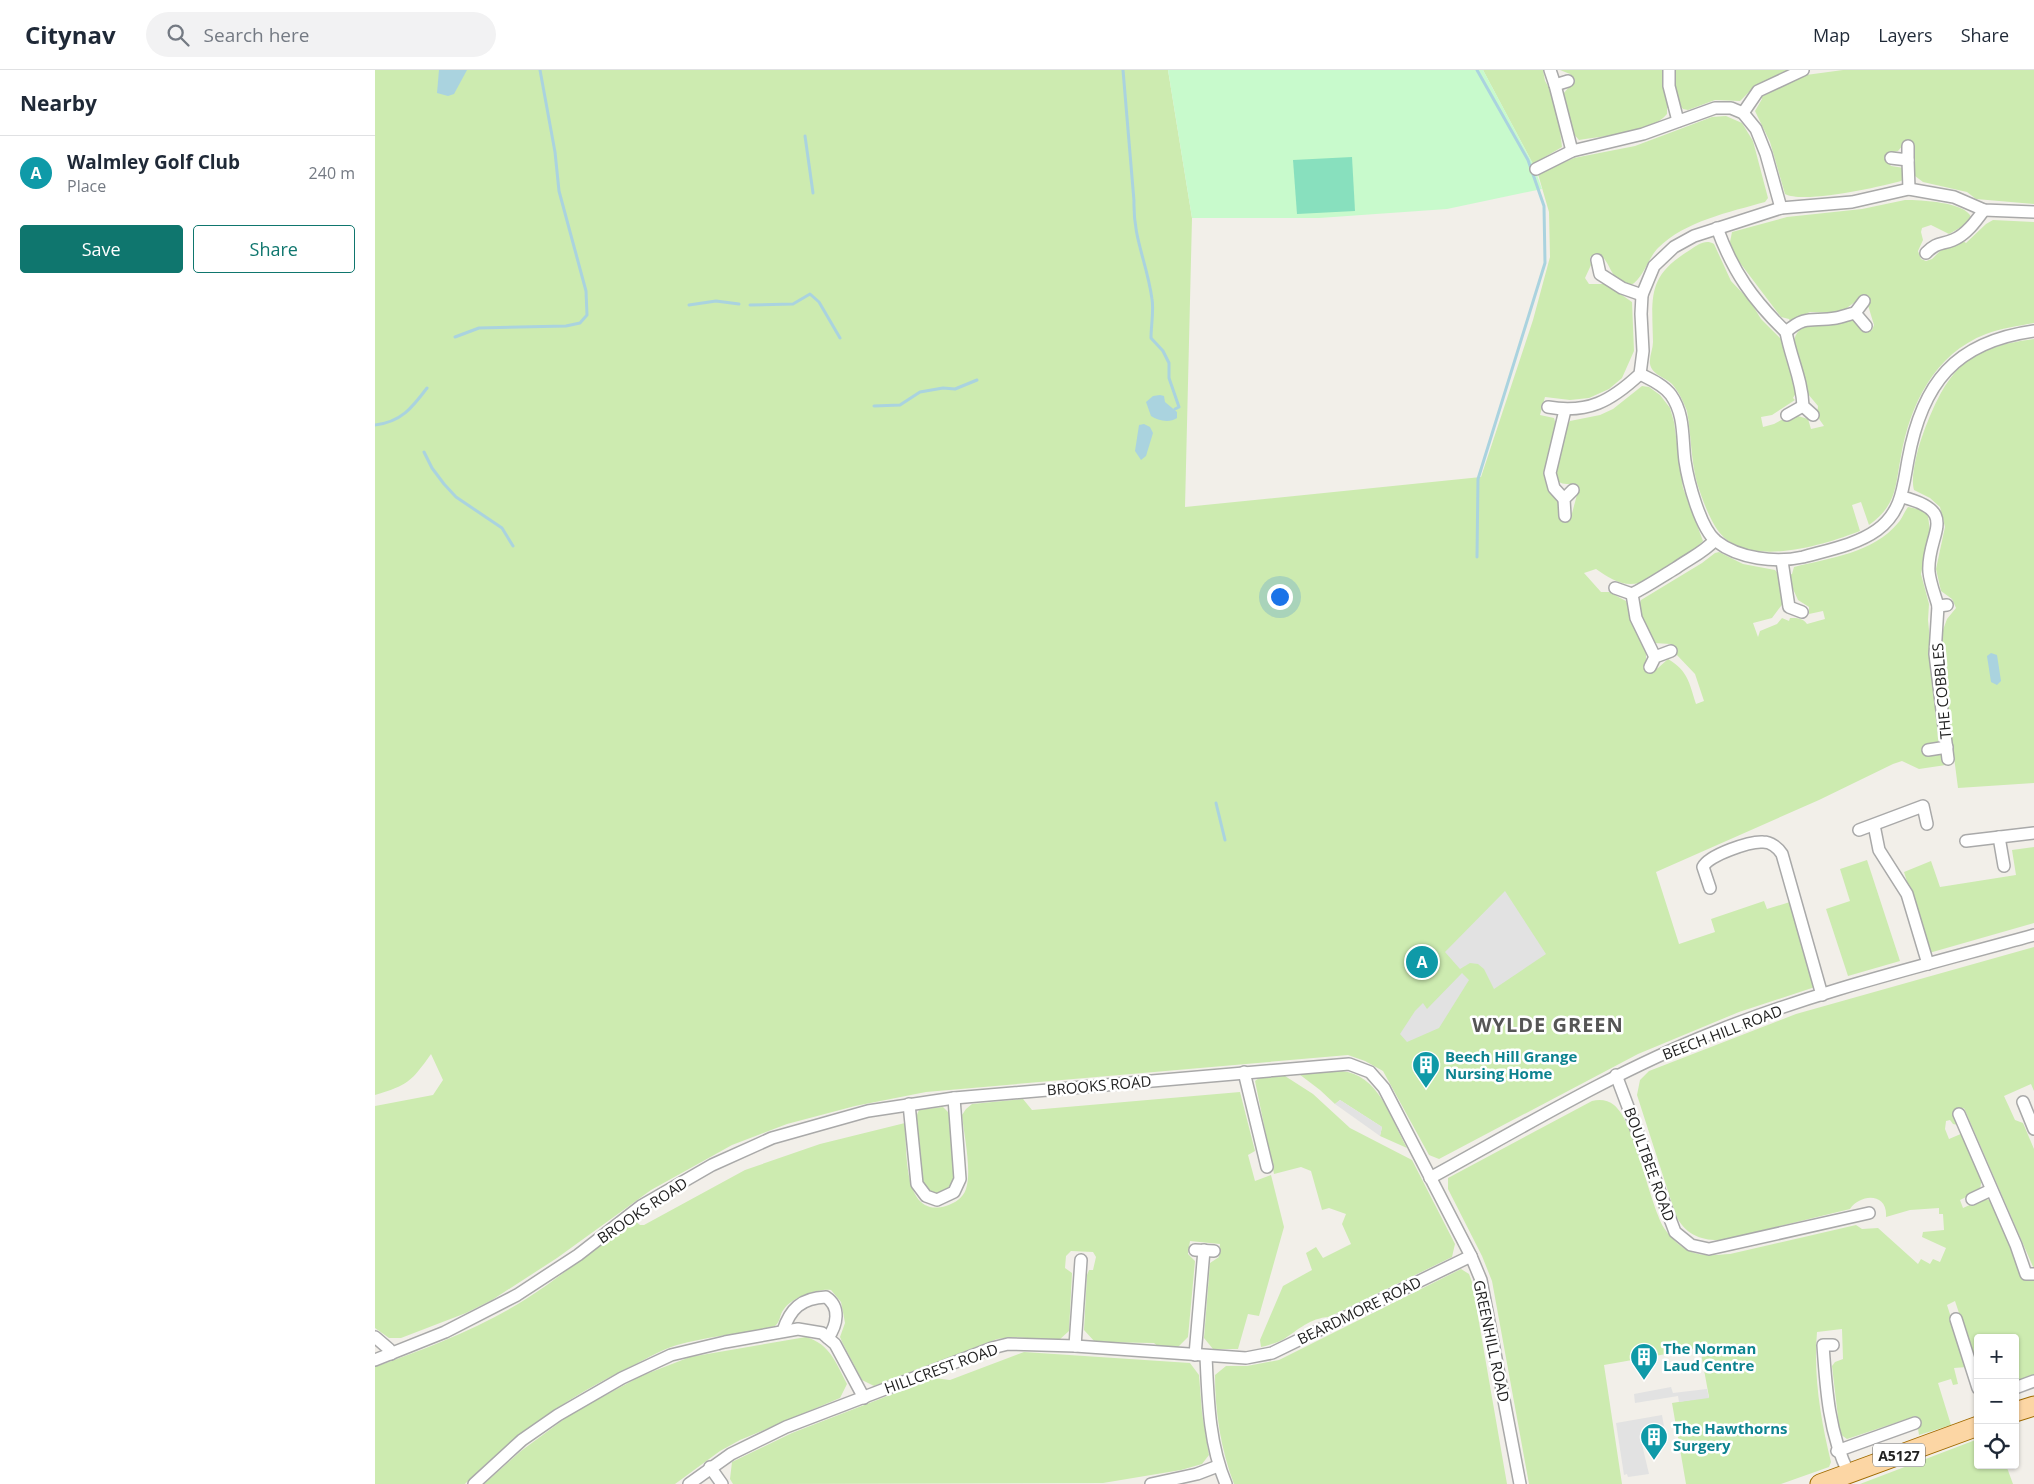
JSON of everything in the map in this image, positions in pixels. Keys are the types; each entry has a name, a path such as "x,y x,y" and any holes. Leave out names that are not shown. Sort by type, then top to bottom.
{"main road":[{"path":"2019,1411 2034,1406"},
{"name":"A5127","path":"1820,1484 1974,1427"}],"street":[{"path":"1550,70 1572,151"},
{"path":"1669,70 1669,86 1678,121"},
{"path":"1743,113 1758,91 1793,77 1803,70"},
{"path":"1555,85 1568,82"},
{"path":"1535,169 1572,151 1623,140 1715,108 1731,108 1743,113 1756,129 1766,154 1781,208"},
{"path":"1908,146 1909,189"},
{"path":"1891,158 1908,160"},
{"path":"1548,407 1565,410 1606,401 1640,374 1643,351 1642,295 1654,266 1674,247 1694,236 1781,208 1852,202 1909,189 1954,198 1984,210 2034,212"},
{"path":"1925,253 1932,238 1953,240 1975,223 1984,210"},
{"path":"1717,228 1728,258 1737,275 1769,316 1786,332 1793,366 1802,384 1803,406 1813,415"},
{"path":"1597,260 1600,274 1621,288 1642,295"},
{"path":"1590,281 1600,274"},
{"path":"1786,332 1802,321 1813,318 1835,318 1855,313 1864,301"},
{"path":"1855,313 1866,326"},
{"path":"1640,374 1652,380 1670,394 1679,412 1689,484 1698,509 1715,540 1739,553 1782,561 1844,546 1869,536 1889,520 1902,497 1911,441 1929,394 1940,379 1951,366 1978,346 1999,338 2034,331"},
{"path":"1787,415 1803,406"},
{"path":"1565,410 1550,473 1554,488 1564,499 1565,516"},
{"path":"1564,499 1573,490"},
{"name":"THE COBBLES","path":"1902,497 1924,504 1931,509 1936,517 1936,536 1929,571 1942,605 1935,654 1947,753 1928,750"},
{"path":"1615,588 1632,594 1654,584 1678,566 1705,551 1715,540"},
{"path":"1782,561 1789,607 1802,612"},
{"path":"1632,594 1636,618 1653,662 1671,651"},
{"path":"1859,830 1923,806 1927,824"},
{"path":"1874,825 1879,850 1907,894 1928,964"},
{"path":"1966,841 2034,833"},
{"path":"1999,837 2004,866"},
{"path":"1710,888 1703,867 1706,861 1716,854 1763,842 1776,847 1782,854 1823,995"},
{"name":"BEECH HILL ROAD","path":"1430,1178 1617,1075 1713,1033 1823,995 1928,964 2034,936"},
{"name":"BROOKS ROAD","path":"375,1360 463,1324 517,1295 578,1255 641,1206 741,1151 772,1138 868,1111 954,1098 1341,1063 1357,1066 1370,1072 1384,1088 1430,1178"},
{"path":"1244,1072 1267,1167"},
{"name":"BOULTBEE ROAD","path":"1617,1075 1675,1232 1691,1245 1709,1249 1869,1213"},
{"path":"909,1104 917,1184 925,1196 937,1200 954,1192 960,1180 954,1098"},
{"path":"2023,1102 2034,1130"},
{"path":"1959,1114 2017,1246 2026,1274 2034,1274"},
{"name":"GREENHILL ROAD","path":"1430,1178 1471,1256 1481,1280 1520,1484"},
{"path":"1972,1199 1991,1190"},
{"path":"1204,1250 1201,1356 1218,1466 1226,1484"},
{"name":"BEARDMORE ROAD","path":"1246,1358 1272,1353 1471,1256"},
{"path":"1075,1346 1081,1260"},
{"path":"783,1331 789,1314 795,1308 826,1297 831,1301 836,1310 835,1329 828,1338"},
{"path":"1956,1319 1975,1379"},
{"path":"474,1484 515,1446 557,1415 622,1378 671,1355 783,1331 814,1330 828,1338 840,1353 864,1398"},
{"path":"375,1338 389,1349 391,1354"},
{"name":"HILLCREST ROAD","path":"689,1484 731,1454 786,1427 992,1348 1009,1344 1075,1346 1246,1358"},
{"path":"1833,1345 1823,1345 1832,1429 1837,1451 1849,1474"},
{"path":"2019,1387 2034,1381"},
{"path":"1837,1451 1915,1423"},
{"path":"1151,1484 1197,1474 1218,1466"},
{"path":"711,1467 722,1484"}],"green space":[{"path":"375,70 1168,70 1192,218 1185,507 1481,477 1533,320 1550,257 1549,212 1538,174 1555,164 1556,166 1574,158 1635,146 1712,117 1726,116 1742,123 1753,141 1768,198 1765,202 1694,224 1681,231 1658,248 1639,278 1631,285 1618,280 1600,255 1595,254 1590,257 1591,265 1585,278 1589,284 1606,284 1632,302 1634,351 1622,378 1609,389 1589,398 1570,400 1545,397 1540,415 1554,418 1556,425 1545,471 1547,483 1560,503 1558,510 1561,518 1567,520 1571,517 1578,491 1574,484 1560,482 1555,476 1566,427 1570,421 1600,415 1613,409 1642,386 1649,387 1660,395 1670,408 1674,422 1683,488 1703,541 1695,549 1639,583 1621,583 1596,569 1584,573 1601,592 1609,592 1626,601 1635,628 1646,649 1646,666 1651,670 1658,668 1668,659 1675,663 1687,678 1696,704 1704,701 1695,674 1675,653 1671,644 1653,643 1638,609 1641,600 1719,552 1743,564 1775,570 1781,577 1784,602 1772,618 1753,623 1758,637 1760,631 1777,624 1782,618 1789,621 1790,618 1800,619 1807,624 1825,619 1823,611 1809,614 1809,607 1798,600 1793,589 1790,589 1788,575 1792,574 1794,567 1864,548 1888,533 1908,507 1923,510 1928,516 1930,531 1921,574 1929,604 1928,620 1941,737 1937,743 1926,745 1927,754 1940,753 1946,765 1919,769 1902,761 1893,764 1819,800 1656,872 1679,944 1715,932 1711,919 1764,901 1767,909 1790,902 1818,986 1739,1012 1638,1054 1439,1159 1429,1155 1383,1071 1365,1061 1348,1055 926,1092 855,1106 787,1124 732,1145 651,1190 557,1258 492,1300 466,1313 401,1338 389,1338 375,1328 375,1106 433,1095 443,1080 431,1054 408,1081 375,1095"},
{"path":"1168,70 1483,70 1533,164 1542,189 1447,209 1319,218 1192,218"},
{"path":"1483,70 1543,70 1545,81 1554,96 1563,129 1560,130 1562,147 1533,164"},
{"path":"1560,70 1665,70 1670,106 1667,108 1667,114 1650,126 1626,133 1579,140 1572,132 1563,94 1575,80 1570,74"},
{"path":"1673,70 1795,70 1755,89 1753,88 1740,101 1715,100 1688,110 1683,109 1676,96"},
{"path":"1843,70 2034,70 2034,204 1976,199 1967,192 1923,182 1915,176 1915,147 1910,143 1904,144 1898,151 1889,153 1886,159 1891,166 1904,168 1907,176 1901,181 1824,196 1795,197 1785,194 1770,142 1755,111 1762,99 1761,97 1806,75"},
{"path":"1352,157 1355,211 1297,214 1293,160"},
{"path":"1905,200 1931,201 1952,205 1967,212 1971,217 1963,226 1949,234 1931,225 1922,228 1923,240 1918,251 1921,259 1926,261 1932,259 1941,250 1963,241 1966,243 1993,220 2034,222 2034,323 1986,334 1952,354 1939,368 1927,383 1911,418 1905,437 1896,486 1890,503 1878,518 1869,525 1861,502 1852,505 1860,531 1845,537 1787,551 1767,552 1748,549 1732,543 1715,527 1699,489 1693,465 1687,411 1679,393 1672,384 1651,368 1653,300 1659,278 1676,260 1696,246 1705,242 1714,244 1731,281 1750,301 1761,319 1781,339 1786,360 1796,381 1796,393 1793,398 1795,400 1772,415 1761,417 1763,427 1785,418 1789,419 1798,416 1808,419 1811,429 1824,426 1817,416 1818,406 1808,394 1794,345 1795,336 1807,325 1853,318 1860,329 1866,333 1872,330 1874,325 1867,302 1859,299 1844,310 1833,313 1810,312 1790,321 1781,317 1734,255 1730,242 1732,232 1787,217 1862,209"},
{"path":"2034,339 2034,783 1958,788 1939,641 1947,619 1956,608 1952,599 1941,591 1936,569 1945,527 1940,507 1930,498 1914,490 1914,470 1921,440 1932,412 1950,379 1961,366 1974,356 1991,349 2010,343"},
{"path":"2034,847 2034,923 1929,953 1904,872 1931,861 1940,887 2016,875 2012,850"},
{"path":"1867,860 1900,961 1848,976 1826,909 1850,901 1840,869"},
{"path":"2034,947 2034,1091 2031,1084 2004,1096 2015,1120 2023,1123 2034,1149 2034,1269 1964,1108 1955,1112 1958,1125 1953,1124 1950,1120 1946,1121 1945,1129 1949,1139 1963,1133 1982,1177 1980,1190 1960,1200 1963,1208 1983,1199 1990,1200 2011,1245 2018,1269 2024,1278 2034,1279 2034,1375 2019,1381 2019,1334 1974,1334 1974,1358 1955,1301 1947,1305 1967,1367 1954,1368 1958,1384 1953,1385 1951,1379 1938,1383 1951,1425 1919,1435 1916,1416 1847,1439 1840,1434 1832,1366 1835,1362 1843,1359 1842,1329 1817,1332 1817,1381 1821,1414 1831,1462 1829,1467 1781,1484 1686,1484 1672,1403 1709,1397 1700,1348 1604,1365 1622,1484 1529,1484 1492,1281 1482,1256 1448,1189 1448,1178 1592,1101 1604,1100 1614,1105 1622,1114 1635,1144 1652,1199 1664,1228 1675,1241 1689,1251 1704,1255 1730,1254 1856,1225 1862,1229 1878,1228 1918,1264 1921,1259 1930,1264 1933,1259 1940,1262 1946,1248 1922,1237 1923,1232 1944,1230 1943,1214 1939,1214 1939,1208 1910,1210 1886,1217 1883,1203 1873,1198 1861,1200 1850,1209 1722,1240 1695,1236 1680,1223 1676,1216 1637,1095 1640,1080 1649,1071 1796,1014"},
{"path":"1341,1071 1354,1074 1365,1080 1374,1089 1389,1112 1407,1148 1380,1136 1382,1127 1340,1100 1335,1104 1299,1074"},
{"path":"1285,1076 1313,1094 1350,1128 1412,1160 1455,1244 1452,1257 1329,1317 1310,1322 1273,1344 1261,1347 1260,1340 1283,1286 1312,1270 1306,1253 1316,1247 1323,1258 1351,1244 1342,1224 1346,1214 1329,1208 1322,1210 1311,1171 1301,1167 1274,1174 1255,1081 1259,1078"},
{"path":"1240,1092 1255,1151 1248,1155 1255,1181 1271,1175 1284,1227 1259,1316 1248,1314 1238,1349 1213,1349 1204,1338 1210,1263 1219,1257 1220,1244 1190,1241 1188,1254 1195,1261 1188,1337 1177,1348 1159,1347 1154,1343 1095,1342 1084,1330 1087,1275 1089,1270 1093,1270 1096,1257 1093,1252 1071,1251 1066,1256 1065,1268 1072,1273 1069,1331 1059,1340 1012,1337 997,1339 874,1386 862,1380 840,1337 845,1323 841,1302 831,1290 819,1291 792,1301 782,1311 775,1326 677,1345 656,1353 589,1388 545,1416 503,1448 465,1484 375,1484 375,1367 433,1345 490,1320 540,1290 635,1221 640,1225 644,1225 745,1170 820,1144 905,1123 907,1164 914,1192 921,1202 932,1207 946,1206 958,1200 966,1189 968,1163 962,1115 972,1104 1023,1099 1032,1110"},
{"path":"943,1107 950,1114 956,1175 954,1186 937,1195 928,1192 922,1183 916,1117 919,1110"},
{"path":"1461,1269 1469,1274 1472,1282 1507,1484 1234,1484 1220,1431 1215,1375 1226,1366 1247,1366 1279,1360"},
{"path":"806,1337 827,1349 836,1362 847,1384 840,1398 740,1440 720,1451 675,1484 484,1484 521,1451 571,1414 641,1376 690,1357"},
{"path":"1024,1352 1190,1363 1199,1375 1202,1413 1209,1455 1202,1464 1181,1470 1103,1483 733,1484 730,1479 732,1462 792,1433 934,1378 950,1380"},
{"path":"1974,1441 1974,1469 2007,1469 2013,1484 1860,1484"}],"shaded area":[{"path":"1505,891 1546,954 1494,989 1484,969 1478,964 1470,963 1460,969 1445,952"},
{"path":"1462,973 1469,980 1439,1028 1407,1042 1400,1034 1415,1011 1423,1003 1427,1009"},
{"path":"1340,1100 1382,1127 1380,1136 1335,1104"},
{"path":"1671,1387 1673,1393 1707,1389 1709,1398 1679,1402 1678,1396 1635,1403 1634,1394"},
{"path":"1662,1415 1665,1432 1640,1436 1649,1474 1628,1477 1627,1474 1624,1475 1616,1423"}],"water":[{"path":"439,70 467,70 454,94 448,96 437,93"},
{"path":"1153,396 1164,396 1165,402 1177,412 1177,418 1164,421 1151,416 1146,402"},
{"path":"1144,424 1150,427 1153,433 1146,456 1141,460 1135,451 1139,425"},
{"path":"1991,653 1997,655 2001,681 1997,685 1991,682 1987,656"}],"waterway":[{"path":"455,337 479,328 566,326 580,323 587,315 586,291 559,191 555,152 540,70"},
{"path":"1123,70 1134,215 1153,304 1151,338 1163,351 1169,363 1169,378 1179,407 1175,409"},
{"path":"1477,70 1528,160 1544,206 1545,263 1478,479 1477,557"},
{"path":"805,136 813,193"},
{"path":"750,305 793,304 810,294 819,302 840,338"},
{"path":"689,305 716,301 739,304"},
{"path":"874,406 900,405 920,392 943,388 955,389 977,380"},
{"path":"375,425 392,421 405,413 427,388"},
{"path":"424,452 432,468 456,497 502,528 513,546"},
{"path":"1216,803 1225,840"}],"place":[{"name":"Walmley Golf Club","path":"1422,962"},
{"name":"Beech Hill Grange Nursing Home","path":"1426,1089"},
{"name":"The Norman Laud Centre","path":"1644,1381"},
{"name":"The Hawthorns Surgery","path":"1654,1461"}],"district":[{"name":"WYLDE GREEN","path":"1548,1024"}]}
